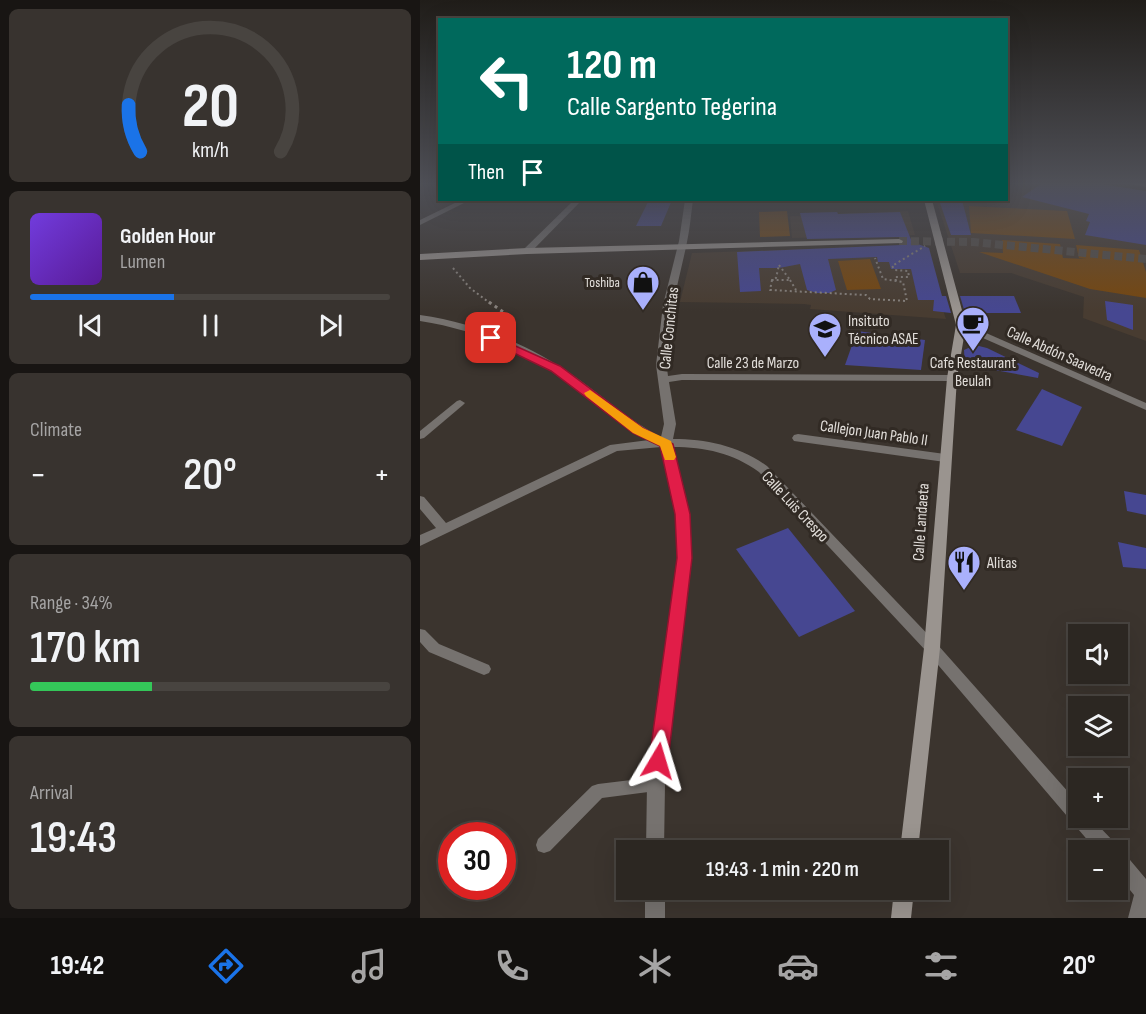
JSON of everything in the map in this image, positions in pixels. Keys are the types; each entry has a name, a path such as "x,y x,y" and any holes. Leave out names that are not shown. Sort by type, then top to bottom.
{"main road":[{"name":"Calle Landaeta","path":"910,840 932,648 952,378 961,325 935,226"},
{"path":"420,257 527,251 899,241"},
{"path":"901,918 903,900"}],"street":[{"path":"527,251 552,226"},
{"name":"Calle Conchitas","path":"656,840 656,784 684,558 682,514 666,444 670,424 661,365 668,305 685,226"},
{"path":"420,318 469,328 556,369 638,430 666,444"},
{"name":"Calle Abdón Saavedra","path":"961,325 1146,407"},
{"name":"Calle 23 de Marzo","path":"663,380 682,377 952,378"},
{"name":"Callejon Juan Pablo II","path":"798,438 945,458"},
{"name":"Calle Luis Crespo","path":"420,541 614,448 641,444 715,447 744,456 763,470 932,648 1068,804"},
{"path":"420,500 444,529"},
{"name":"Calle Luis Crespo","path":"1089,828 1099,840"},
{"path":"1128,872 1146,892 1138,918"},
{"path":"655,918 656,900"}],"lane":[{"path":"420,436 460,402"},
{"path":"420,634 434,648 484,669"},
{"path":"544,845 598,791 656,784"}],"path":[{"path":"874,258 883,278 909,277 908,271 895,270 892,266 924,247"},
{"path":"446,255 470,288 506,314"},
{"path":"796,290 779,265 770,290 866,295 870,299 907,301 903,282 895,279"},
{"path":"772,280 790,280"}],"shaded area":[{"path":"760,226 789,226 790,236 760,237"},
{"path":"791,226 912,226 915,235 792,238"},
{"path":"944,226 1146,226 1146,341 1083,318 1084,297 1011,273 960,273"},
{"path":"970,226 1071,226 1075,239 971,233"},
{"path":"1002,240 1060,244 1063,258 1086,259 1079,258 1076,245 1139,250 1146,272 1146,298 1090,289 979,252 1003,253"},
{"path":"921,245 946,319 810,309 811,305 804,304 680,302 692,253"},
{"path":"870,259 881,289 847,290 838,261"}],"building":[{"path":"803,226 906,226 912,242 929,248 942,296 946,296 951,313 933,311 934,300 918,300 911,269 891,269 889,262 878,262 877,257 828,259 836,290 829,293 807,290 800,264 779,268 759,268 761,291 740,292 737,252 902,245 905,242 899,237 807,239"},
{"path":"948,226 969,226 971,235 951,235"},
{"path":"1089,226 1146,226 1146,245 1085,235"},
{"path":"960,296 1014,296 1021,313 965,313"},
{"path":"1105,301 1133,305 1133,330 1107,320"},
{"path":"857,331 925,340 921,370 845,365"},
{"path":"975,345 987,348 1039,373 1038,378 1000,371 965,369 964,350"},
{"path":"1042,389 1082,407 1062,446 1016,430"},
{"path":"1124,491 1146,495 1146,515 1127,511"},
{"path":"788,528 855,611 799,637 736,549"},
{"path":"1118,542 1146,548 1146,569 1123,567"}],"tunnel":[{"path":"899,241 973,242 1146,259"}],"slow traffic":[{"path":"590,393 638,430 666,444 669,457"}],"place":[{"name":"Toshiba","path":"643,311"},
{"name":"Cafe Restaurant Beulah","path":"973,352"},
{"name":"Insituto Técnico ASAE","path":"825,358"},
{"name":"Alitas","path":"964,591"}],"route":[{"path":"491,338 556,369 638,430 666,444 682,514 684,558 658,761"}]}
